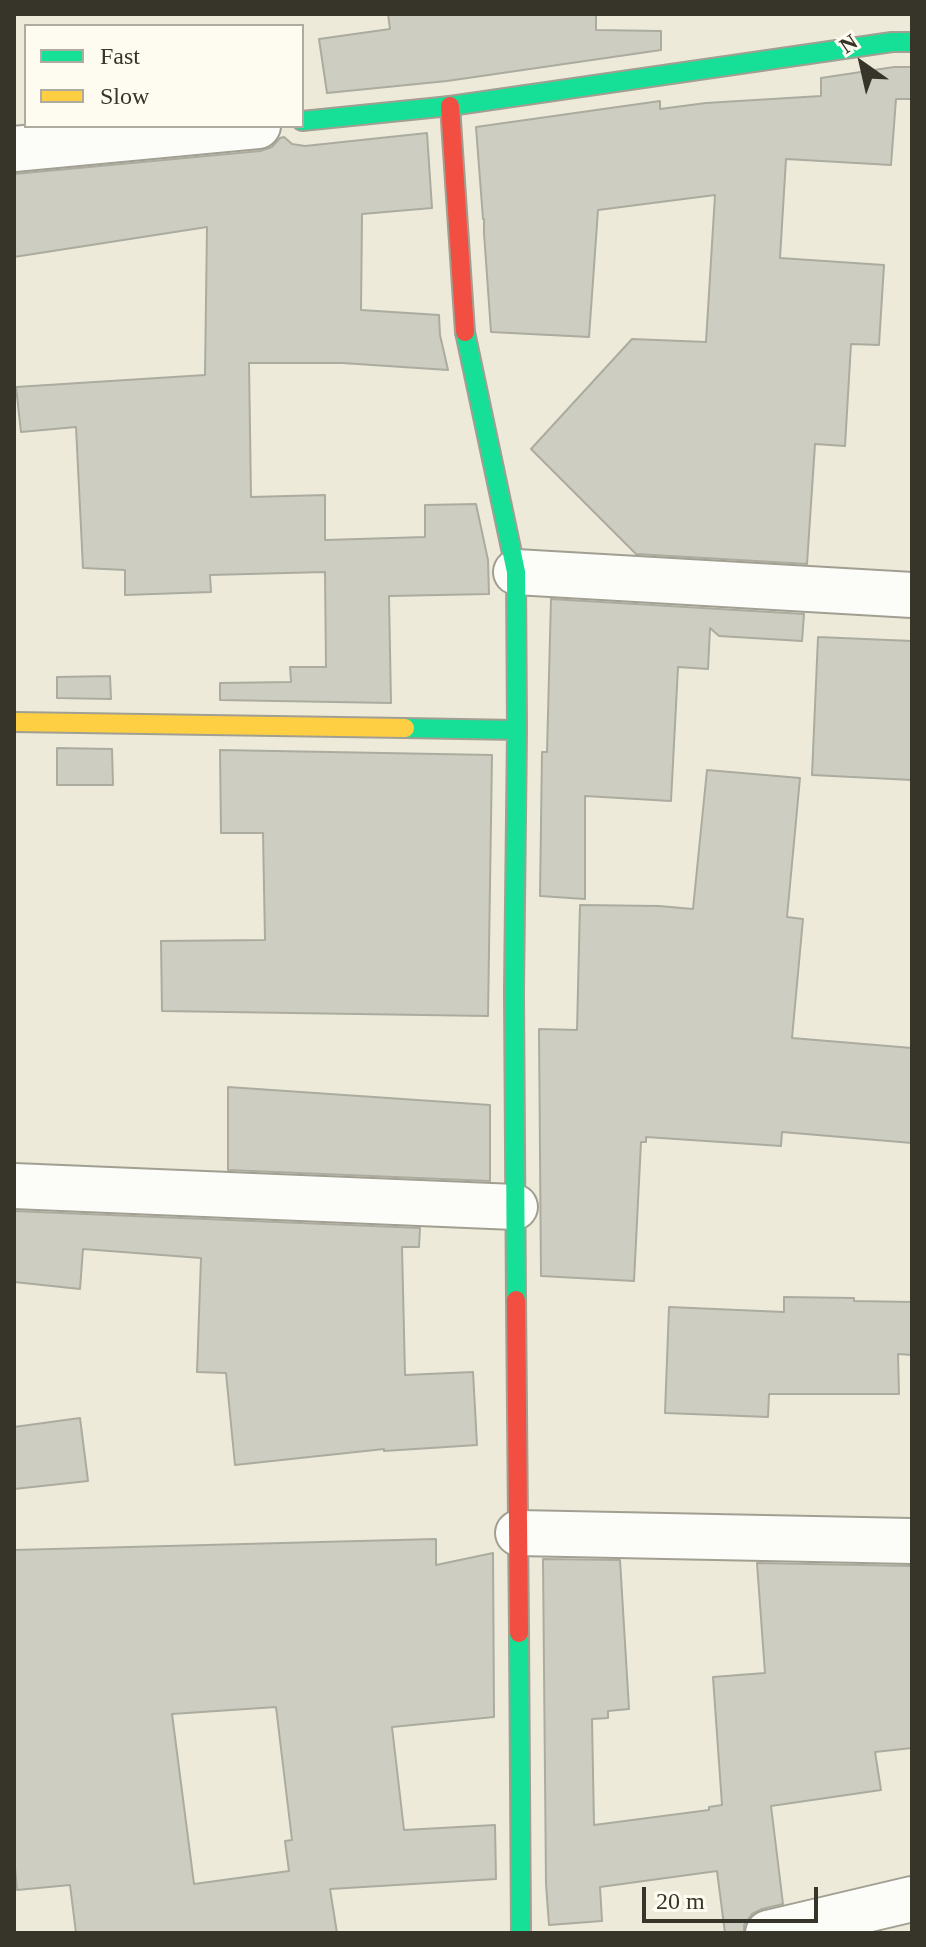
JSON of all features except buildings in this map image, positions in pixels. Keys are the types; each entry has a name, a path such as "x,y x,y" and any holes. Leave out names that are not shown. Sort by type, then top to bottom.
{"street":[{"path":"304,121 450,106 892,42 912,42"},
{"path":"450,106 465,330 516,572 514,991 521,1933"},
{"path":"14,149 237,128"},
{"path":"516,572 912,595"},
{"path":"14,722 517,730"},
{"path":"14,1186 515,1207"},
{"path":"518,1533 912,1541"},
{"path":"768,1933 912,1899"}],"traffic: fast":[{"path":"304,121 450,106 892,42 912,42"},
{"path":"465,332 516,572 516,1300"},
{"path":"405,728 517,730"},
{"path":"519,1633 521,1933"}],"traffic: slow":[{"path":"14,722 405,728"}],"traffic: jam":[{"path":"450,106 465,332"},
{"path":"516,1300 519,1633"}]}
